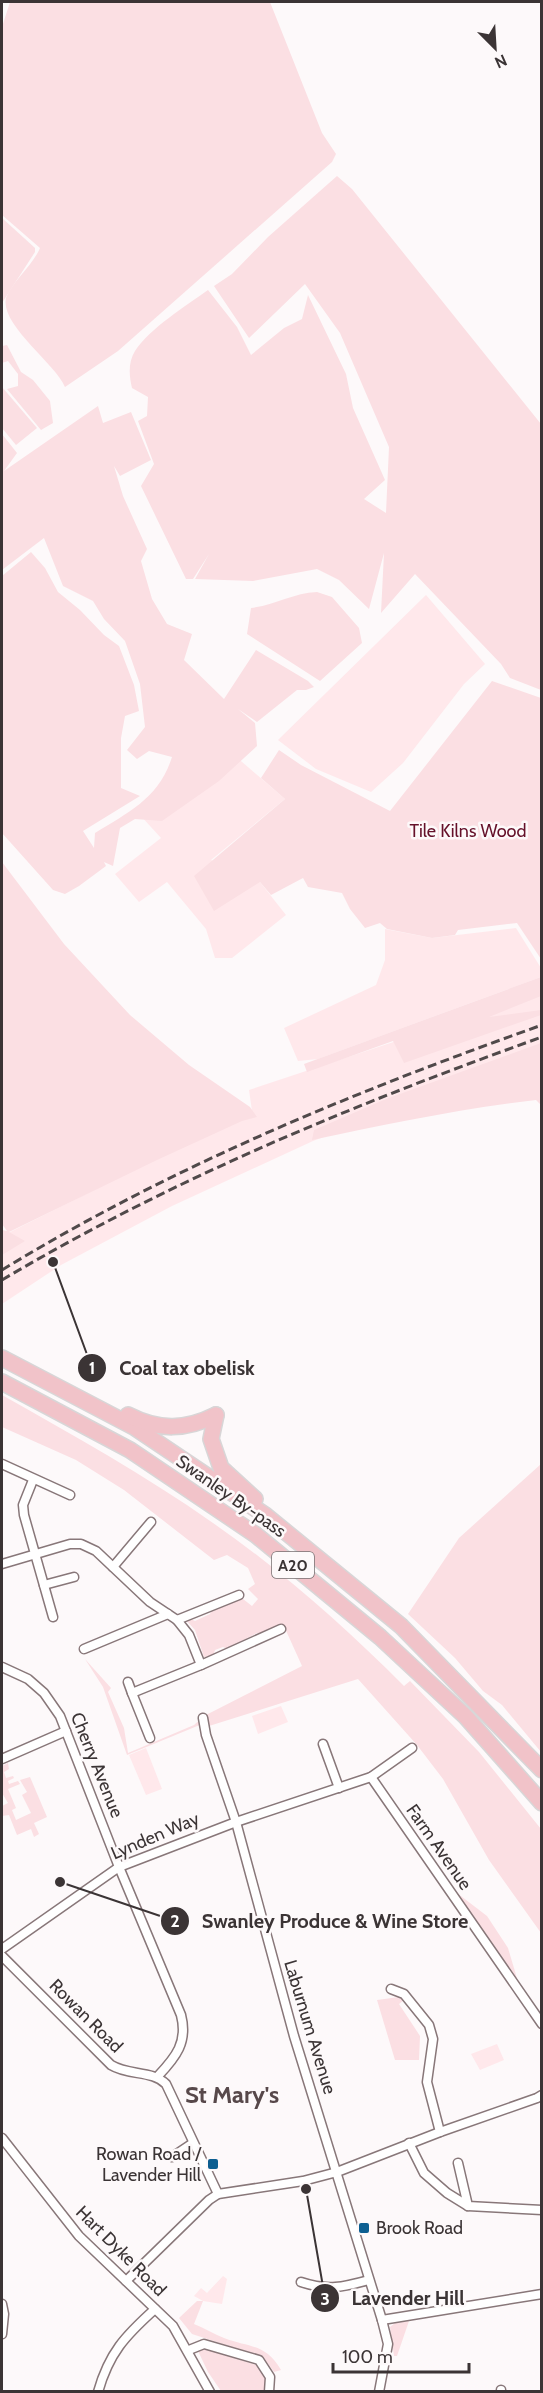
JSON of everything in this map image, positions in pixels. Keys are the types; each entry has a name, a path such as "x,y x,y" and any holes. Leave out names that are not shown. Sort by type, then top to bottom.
{"highway":[{"path":"2,1351 142,1422 183,1427 216,1414 211,1439 221,1468 333,1571"},
{"name":"Swanley By-pass","path":"2,1358 135,1427 264,1515 401,1626 542,1770"},
{"name":"Swanley By-pass","path":"2,1382 130,1450 255,1535 380,1637 466,1717 542,1803"}],"street":[{"path":"2,1464 70,1495"},
{"path":"33,1480 23,1504 24,1515 53,1617"},
{"path":"113,1567 150,1522"},
{"path":"2,1564 70,1544 81,1544 96,1551 150,1602 177,1620 189,1635 201,1665"},
{"path":"44,1586 74,1577"},
{"path":"177,1620 239,1595"},
{"path":"84,1649 168,1614"},
{"path":"132,1693 280,1629"},
{"name":"Cherry Avenue","path":"2,1667 28,1679 44,1693 57,1710 119,1867"},
{"path":"128,1682 150,1738"},
{"name":"Laburnum Avenue","path":"202,1718 236,1822 294,2036 337,2172"},
{"path":"2,1759 66,1731"},
{"path":"323,1744 339,1788"},
{"name":"Lynden Way","path":"2,1949 119,1867 236,1822 371,1778 412,1748"},
{"name":"Farm Avenue","path":"371,1778 542,2024"},
{"path":"119,1867 184,2027 182,2047 158,2076 166,2084 219,2194"},
{"name":"Rowan Road","path":"2,1956 111,2065 121,2071 158,2076"},
{"path":"391,1989 404,1994 429,2025 433,2038 427,2082 440,2132"},
{"path":"126,2281 209,2200 219,2194 303,2181 337,2172 409,2143 537,2098 542,2094"},
{"name":"Hart Dyke Road","path":"2,2138 79,2236 173,2325 210,2391"},
{"path":"172,2157 193,2143"},
{"path":"409,2143 424,2173 447,2193 468,2206 542,2210"},
{"path":"458,2163 468,2206"},
{"path":"337,2172 388,2344 379,2391"},
{"path":"300,2282 338,2289 369,2280"},
{"path":"382,2320 542,2294"},
{"path":"2,2304 4,2314 2,2334"},
{"path":"98,2391 112,2355 136,2326 154,2309"},
{"path":"189,2350 204,2344 259,2360 270,2377 269,2391"}],"shaded area":[{"path":"426,595 485,664 464,684 403,763 371,792 316,769 278,740"},
{"path":"234,755 285,799 211,860 260,882 286,915 232,958 215,958 206,929 167,882 139,902 115,874 161,838 140,815"},
{"path":"516,928 541,968 541,977 318,1059 298,1061 284,1028 376,985 385,960 385,929 432,938"},
{"path":"541,993 541,1056 313,1141 172,1206 61,1265 2,1304 2,1236 252,1111 249,1090"},
{"path":"281,1706 288,1722 258,1734 252,1716"},
{"path":"146,1748 162,1789 146,1795 129,1755"},
{"path":"497,2044 504,2060 480,2070 471,2054"},
{"path":"223,2276 227,2279 222,2304 203,2301 194,2296 201,2288 207,2293"}],"green space":[{"path":"10,2 270,2 322,133 336,154 332,162 118,351 65,387 19,331 6,309 6,298 9,292 40,248 2,215 2,27"},
{"path":"337,176 352,189 541,424 541,690 510,678 501,664 415,574 381,613 384,553 369,609 339,580 317,569 253,581 195,579 209,554 193,579 186,579 141,486 154,464 138,421 147,416 148,397 132,388 130,379 131,360 142,342 169,318 208,290 237,327 251,355 284,328 302,319 308,295 346,374 353,408 385,480 364,499 386,513 389,447 340,333 305,284 249,338 214,286 232,274 268,237"},
{"path":"2,218 35,248 35,252 2,303"},
{"path":"7,345 21,372 33,380 50,401 53,423 41,430 7,389 18,386 18,374 8,361 2,363 2,346"},
{"path":"2,387 37,428 16,445 2,428"},
{"path":"98,406 103,423 131,412 151,460 120,476 114,466 123,496 147,549 141,561 152,599 167,624 192,634 184,660 224,699 256,650 308,681 314,687 297,690 257,722 238,709 255,723 257,746 219,781 162,821 135,819 120,828 113,866 104,862 106,866 65,894 53,890 2,833 2,576 31,552 45,568 58,592 119,646 134,685 139,711 125,716 121,738 121,788 140,796 83,831 94,848 95,833 131,811 151,794 172,757 149,751 137,759 127,750 145,727 140,684 125,641 104,619 93,601 63,586 44,538 2,570 2,434 17,453 4,471"},
{"path":"317,592 332,597 359,628 362,643 320,681 247,634 251,608 300,594"},
{"name":"Tile Kilns Wood","path":"492,681 541,698 541,959 517,923 458,930 455,935 432,938 387,929 380,923 365,928 350,909 342,893 308,887 303,878 271,895 260,882 214,911 194,876 285,799 261,778 279,750 301,765 390,811"},
{"path":"2,862 64,944 130,1015 189,1065 250,1107 257,1117 242,1121 157,1160 9,1232 25,1241 2,1255 2,1230 7,1231 2,1224"},
{"path":"541,977 541,996 489,1017 541,1010 541,1015 404,1063 393,1041 307,1072 304,1064"},
{"path":"541,1043 541,1105 536,1100 479,1108 312,1140 314,1130 386,1099"},
{"path":"2,1395 135,1472 213,1523 312,1600 404,1686 410,1681 479,1752 541,1829 541,1933 489,1860 443,1779 417,1745 358,1679 209,1726 207,1722 127,1755 103,1687 85,1659 111,1688 108,1692 124,1728 128,1753 194,1725 204,1716 302,1666 283,1624 267,1630 262,1635 257,1633 242,1641 240,1646 228,1649 223,1647 215,1650 213,1656 204,1657 195,1630 186,1620 189,1618 195,1621 210,1614 212,1610 239,1599 243,1599 252,1606 258,1599 248,1589 255,1584 248,1568 227,1555 214,1560 124,1490 76,1460 2,1427"},
{"path":"541,1464 541,1752 502,1705 483,1691 455,1658 408,1614 459,1538"},
{"path":"8,1763 9,1769 4,1772 6,1778 13,1776 14,1778 8,1781 9,1784 18,1781 20,1784 8,1789 16,1808 12,1810 16,1820 31,1813 22,1795 27,1792 20,1780 30,1777 47,1817 34,1823 39,1834 34,1837 31,1829 17,1835 9,1815 2,1816 2,1806 8,1803 2,1793 2,1766"},
{"path":"453,1890 487,1916 508,1948 519,1985"},
{"path":"399,1997 404,2000 399,2004 420,2036 419,2060 395,2060 377,2000"},
{"path":"197,2301 203,2301 194,2324 224,2338 263,2351 275,2361 281,2370 274,2372 263,2357 192,2334 179,2318"},
{"path":"409,2321 397,2356 394,2356 390,2327 395,2323"},
{"path":"204,2348 256,2365 266,2379 265,2391 221,2391 198,2351"}],"railway":[{"path":"2,1270 66,1232 198,1164 402,1077 542,1025"},
{"path":"2,1280 66,1243 198,1176 403,1089 542,1037"}],"place":[{"name":"Coal tax obelisk","path":"53,1262"},
{"name":"Swanley Produce & Wine Store","path":"60,1882"},
{"name":"Rowan Road / Lavender Hill","path":"213,2164"},
{"name":"Lavender Hill","path":"306,2189"},
{"name":"Brook Road","path":"364,2228"}],"district":[{"name":"St Mary's","path":"232,2094"}]}
